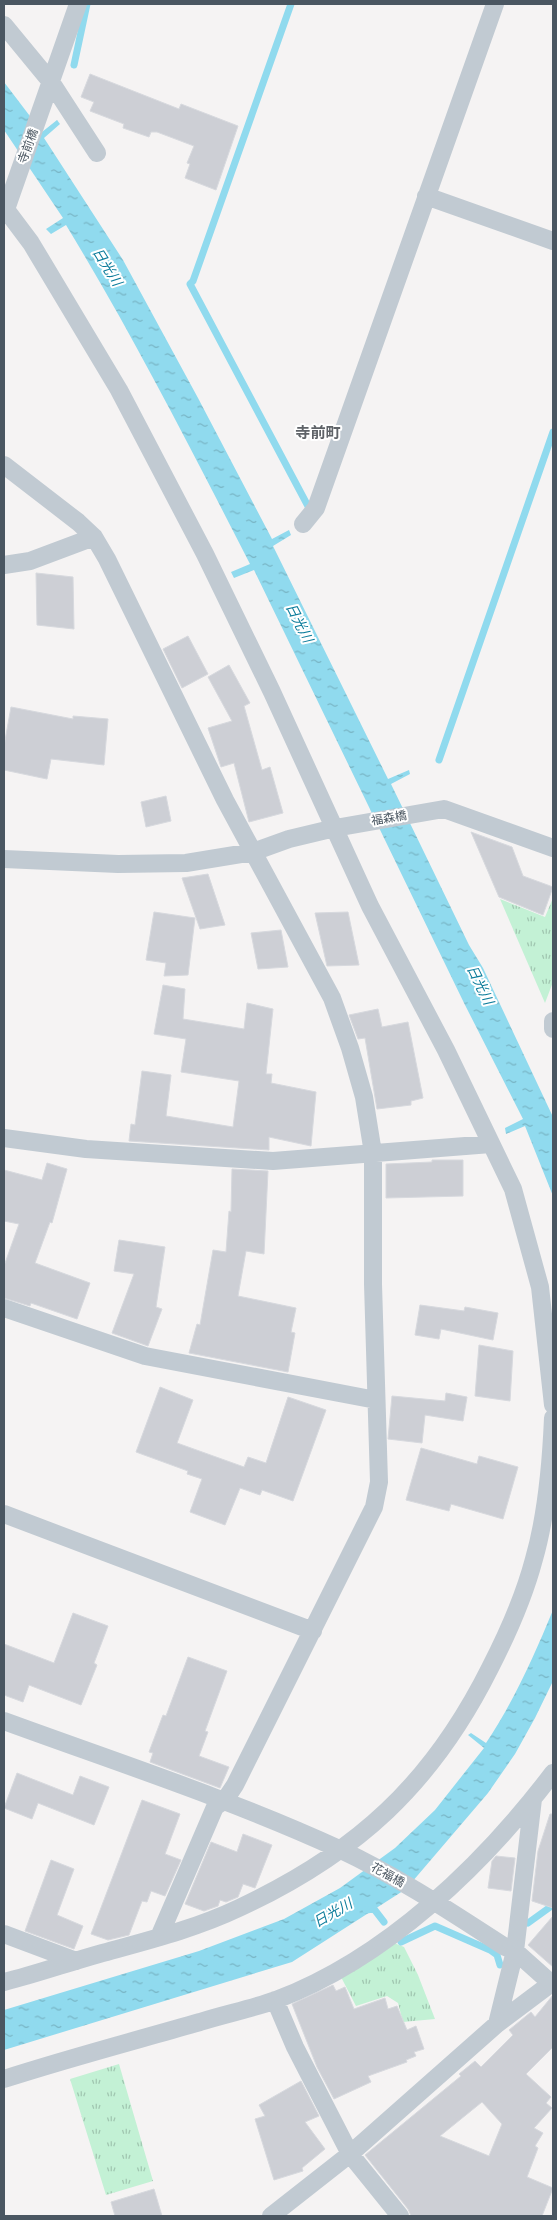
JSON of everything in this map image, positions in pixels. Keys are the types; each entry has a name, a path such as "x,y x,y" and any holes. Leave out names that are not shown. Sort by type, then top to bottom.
{"street":[{"name":"寺前橋","path":"4,210 78,4"},
{"path":"303,524 316,508 495,4"},
{"path":"4,25 51,82 97,153"},
{"path":"426,196 553,241"},
{"path":"4,210 31,244 119,390 205,554 370,906 446,1050 513,1188 540,1287 553,1405"},
{"path":"4,465 78,522 94,537 107,559 135,620 253,852 332,998 364,1098 373,1153 376,1400 379,1482 374,1507 235,1785 225,1800 215,1808 159,1937"},
{"path":"4,565 30,561 94,537"},
{"name":"福森橋","path":"4,859 118,864 186,863 253,852 290,839 335,828 444,808 553,848"},
{"path":"553,1021 553,1029"},
{"path":"4,1138 86,1150 273,1161 491,1144"},
{"path":"4,1308 145,1356 376,1400"},
{"path":"4,1982 159,1937 238,1908 293,1880 343,1851 379,1819 426,1771 464,1717 496,1656 523,1593 534,1559 551,1457 553,1418"},
{"path":"4,1514 313,1631"},
{"name":"花福橋","path":"4,1722 225,1800 343,1851 432,1900 505,1947 515,1951 553,1984"},
{"path":"4,2079 275,2000 332,1973 384,1939 481,1858 533,1799 553,1773"},
{"path":"497,2024 515,1951 533,1799"},
{"path":"4,1934 76,1961"},
{"path":"271,2216 350,2154 497,2024 553,1984"},
{"path":"275,2000 295,2047 350,2154 400,2216"}],"green space":[{"path":"553,898 553,982 545,1003 500,899 545,917"},
{"path":"394,1943 404,1947 418,1975 435,2019 403,2022 398,2003 387,1996 356,2006 341,1977"},
{"path":"119,2064 153,2181 106,2195 70,2079"}],"water":[{"name":"日光川","path":"4,82 42,132 57,120 60,124 44,138 123,260 272,539 289,530 291,535 273,546 388,779 409,770 410,774 391,784 469,945 483,968 553,1117 553,1196 525,1126 506,1134 505,1128 523,1119 465,1005 254,570 234,578 231,572 250,564 184,435 115,308 66,225 51,234 46,229 63,218 4,130"},
{"name":"日光川","path":"553,1610 553,1681 535,1718 515,1754 488,1793 406,1889 292,1962 4,2050 4,2010 199,1951 284,1919 340,1888 395,1848 435,1810 484,1748 468,1735 471,1733 486,1743 506,1711 523,1678"}],"building":[{"path":"90,74 179,109 181,104 238,126 216,190 185,178 190,164 187,163 194,146 157,132 151,132 149,137 123,128 124,124 90,111 94,102 81,97"},
{"path":"36,573 73,577 74,629 37,625"},
{"path":"188,636 208,674 182,688 163,649"},
{"path":"229,665 250,703 244,706 262,770 270,767 283,813 249,822 234,763 221,767 208,728 232,721 208,677"},
{"path":"11,707 73,719 73,716 108,719 104,765 51,759 47,779 4,770 4,746"},
{"path":"166,796 171,821 146,827 141,802"},
{"path":"471,832 512,847 523,876 553,887 543,915 499,897"},
{"path":"208,874 225,925 200,929 182,878"},
{"path":"154,912 195,918 188,975 164,976 166,963 146,960"},
{"path":"348,912 359,965 327,966 315,913"},
{"path":"281,930 288,967 258,969 251,933"},
{"path":"163,985 185,989 183,1019 244,1029 247,1003 273,1009 266,1074 272,1074 271,1083 316,1092 311,1146 269,1137 269,1150 129,1141 131,1124 135,1125 142,1071 171,1075 166,1116 233,1127 239,1081 181,1072 186,1039 154,1034"},
{"path":"378,1009 382,1027 408,1022 423,1098 411,1101 411,1105 377,1109 365,1038 358,1039 349,1015"},
{"path":"432,1160 463,1160 463,1196 386,1198 386,1164 432,1162"},
{"path":"47,1163 67,1169 52,1223 50,1222 35,1263 90,1283 77,1319 31,1303 30,1306 4,1298 4,1266 19,1224 4,1221 4,1170 42,1180"},
{"path":"232,1169 268,1171 264,1254 246,1251 238,1296 296,1308 291,1332 295,1333 288,1372 189,1353 197,1324 200,1325 213,1250 226,1252 229,1211 231,1212"},
{"path":"119,1240 165,1247 156,1307 162,1309 148,1346 112,1333 134,1274 114,1271"},
{"path":"420,1305 464,1311 465,1307 498,1313 493,1340 441,1329 439,1339 415,1335"},
{"path":"479,1345 513,1351 510,1401 475,1396"},
{"path":"160,1387 193,1400 177,1443 244,1467 248,1457 266,1463 288,1397 326,1410 293,1501 262,1490 260,1495 240,1488 225,1525 190,1512 202,1479 187,1474 188,1471 136,1452"},
{"path":"446,1393 467,1397 463,1421 425,1415 422,1443 388,1439 392,1396 445,1401"},
{"path":"421,1448 477,1464 479,1456 518,1467 503,1519 451,1504 449,1511 406,1500"},
{"path":"73,1613 108,1626 94,1663 97,1665 81,1705 29,1685 23,1702 4,1695 4,1644 54,1663"},
{"path":"188,1657 227,1671 205,1731 208,1732 199,1756 229,1767 220,1788 150,1762 153,1753 149,1752 163,1715 166,1716"},
{"path":"17,1773 73,1795 80,1776 109,1787 94,1825 38,1803 32,1819 4,1808"},
{"path":"142,1800 180,1814 165,1854 181,1860 165,1896 151,1891 147,1902 142,1901 129,1935 108,1940 91,1934"},
{"path":"550,1814 553,1814 553,1908 532,1901 538,1851"},
{"path":"243,1834 272,1845 255,1888 243,1884 238,1897 226,1902 220,1900 218,1906 204,1911 185,1904 211,1842 237,1852"},
{"path":"496,1856 515,1858 511,1891 488,1888 492,1861"},
{"path":"51,1860 74,1869 57,1915 83,1926 74,1949 25,1931"},
{"path":"553,1916 553,1967 528,1945"},
{"path":"333,1985 336,1991 345,1987 354,2009 385,1998 388,2009 397,2006 407,2030 416,2026 424,2049 414,2052 416,2056 406,2060 407,2062 368,2076 371,2082 334,2099 317,2067 292,2004"},
{"path":"553,1995 553,2047 526,2074 551,2097 546,2103 552,2108 534,2128 543,2133 535,2146 538,2148 527,2177 553,2188 542,2216 411,2216 408,2209 365,2155 461,2076 459,2074 475,2061 481,2067 513,2035 509,2030 531,2012 535,2017","holes":["482,2102 502,2124 489,2156 440,2136"]},
{"path":"301,2081 319,2116 305,2122 325,2149 302,2168 303,2171 274,2180 255,2119 265,2116 259,2105"},
{"path":"154,2189 162,2216 115,2216 111,2202"}],"waterway":[{"path":"74,65 87,4"},
{"path":"291,4 193,281 190,284 310,510"},
{"path":"439,760 553,432"},
{"path":"528,1923 553,1905"},
{"path":"366,1910 374,1909 384,1922"},
{"path":"401,1942 435,1926 490,1950 497,1955 500,1965"}],"district":[{"name":"寺前町","path":"318,433"}]}
